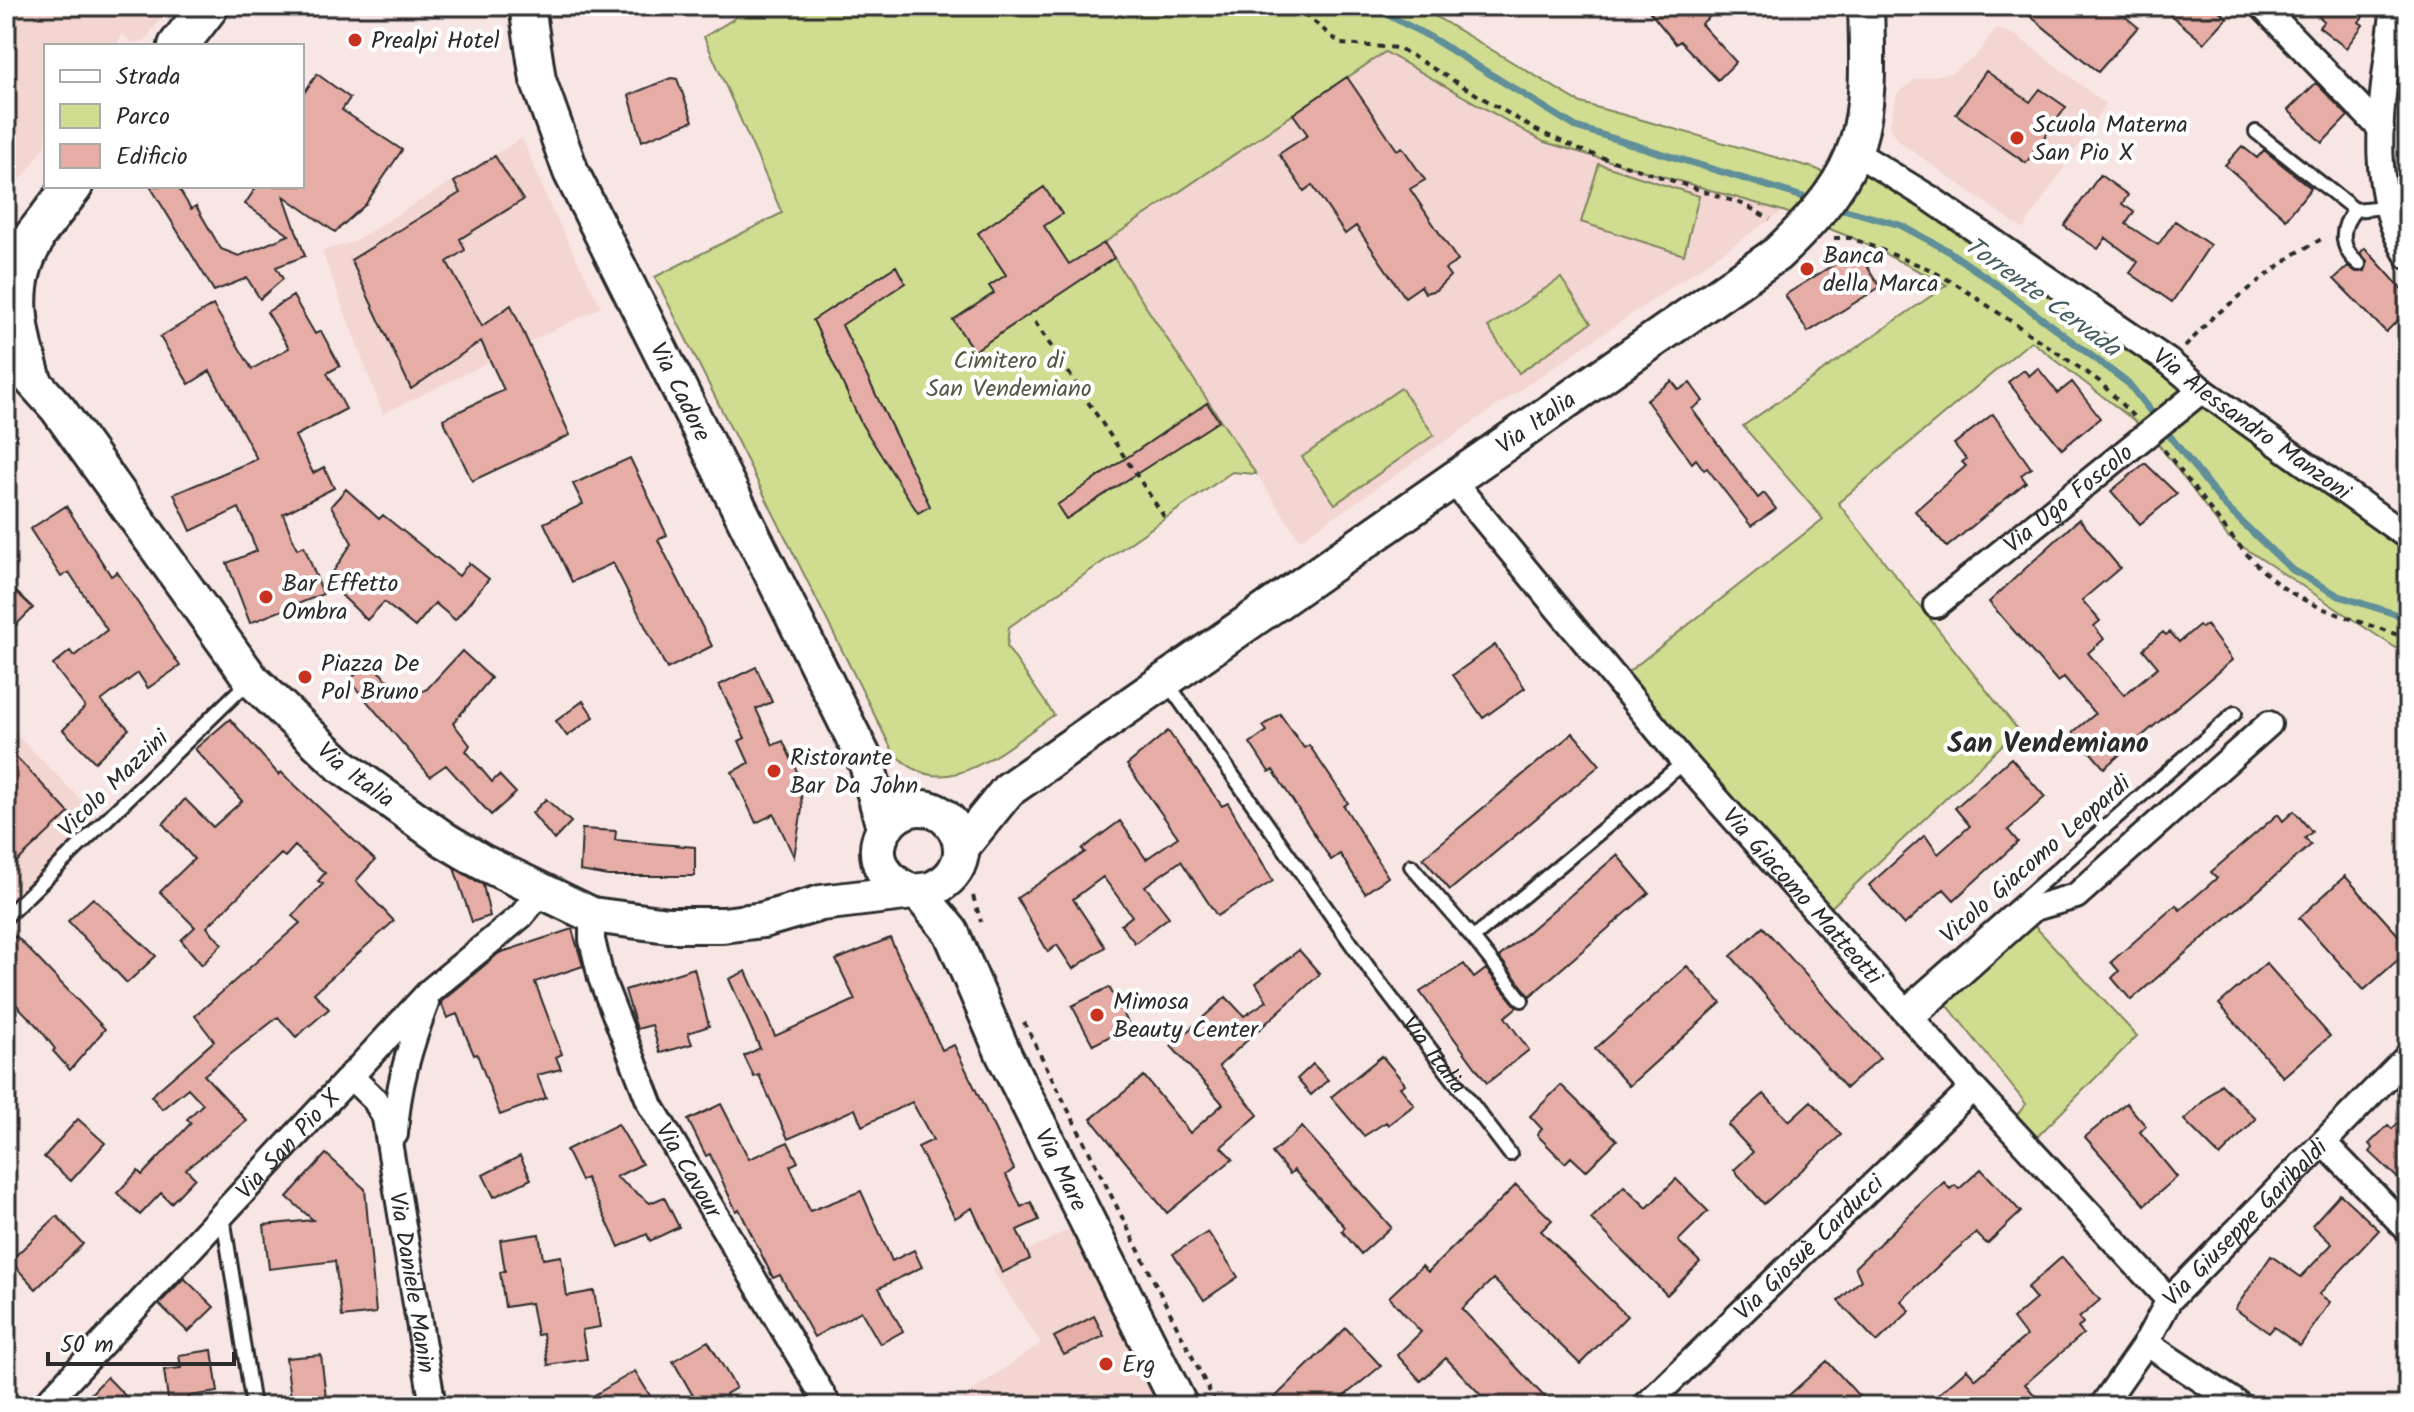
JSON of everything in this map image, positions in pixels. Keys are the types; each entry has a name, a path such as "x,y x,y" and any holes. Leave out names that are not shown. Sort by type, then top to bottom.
{"main road":[{"path":"180,44 209,6"},
{"path":"6,273 62,200"}],"street":[{"name":"Via Cadore","path":"527,6 538,80 571,172 867,764 885,874 912,891"},
{"path":"1854,6 1867,41"},
{"path":"1854,152 1867,41 1866,6"},
{"path":"2262,6 2381,129"},
{"path":"2394,6 2381,129 2384,207 2408,256"},
{"name":"Via Italia","path":"925,810 1008,790 1777,254 1804,228 1854,152"},
{"name":"Via Alessandro Manzoni","path":"1854,152 1928,197 2169,362 2202,390 2408,537"},
{"name":"Via Italia","path":"20,379 23,342 18,285 31,250 62,200"},
{"path":"6,245 62,200"},
{"name":"Via Italia","path":"6,351 20,379 58,409 251,679 342,766 445,840 541,892 592,915 668,925 723,925 763,920 821,903 912,891"},
{"name":"Via Ugo Foscolo","path":"1936,605 2202,390"},
{"name":"Via Giacomo Matteotti","path":"1452,480 1684,762 1973,1088 2169,1300"},
{"path":"1906,1013 2034,908 2076,896 2269,724"},
{"name":"Via Cadore","path":"867,764 925,810 953,825 961,871"},
{"name":"Via Italia","path":"961,871 1008,790"},
{"path":"881,837 892,818 925,810"},
{"name":"Via Italia","path":"821,903 881,837"},
{"path":"912,891 942,885 961,871"},
{"name":"Via Mare","path":"951,932 961,871"},
{"name":"Via Mare","path":"912,891 951,932 1004,1055 1180,1406"},
{"name":"Via San Pio X","path":"44,1406 431,990 521,916 541,892"},
{"name":"Via Cavour","path":"592,915 592,940 601,978 651,1106 829,1406"},
{"name":"Via Daniele Manin","path":"393,1157 397,1100 408,1050 431,990"},
{"path":"375,1051 391,1062 396,1072 397,1100"},
{"name":"Via Giuseppe Garibaldi","path":"2102,1406 2146,1343 2169,1300 2408,1056"},
{"name":"Via Daniele Manin","path":"350,1076 375,1100 385,1118 433,1406"},
{"name":"Via Giosuè Carducci","path":"1645,1406 1973,1088"},
{"path":"2324,1143 2408,1230"},
{"path":"2146,1343 2241,1406"}],"lane":[{"path":"2256,132 2355,210"},
{"path":"2359,264 2348,255 2345,246 2345,221 2355,210 2384,207"},
{"name":"Vicolo Mazzini","path":"6,917 251,679"},
{"name":"Via Italia","path":"1166,681 1370,970 1510,1154"},
{"name":"Vicolo Giacomo Leopardi","path":"1906,1013 2235,713"},
{"path":"1473,938 1684,762"},
{"path":"1411,866 1522,1000"},
{"path":"223,1217 253,1406"}],"path":[{"path":"1295,6 1341,44 1399,48 1536,130 1583,151 1745,205 1804,228 1822,241 1851,238 1929,269 2099,381 2150,433 2254,561 2277,584 2311,602 2408,639"},
{"path":"2169,362 2220,311 2293,255 2345,221"},
{"path":"1035,322 1165,518"},
{"path":"961,871 987,935"},
{"path":"1023,1019 1217,1406"},
{"path":"2162,1406 2176,1401 2193,1406"}],"shaded area":[{"path":"6,6 171,6 144,41 132,43 123,34 116,44 44,44 44,148 24,176 6,192"},
{"path":"1996,28 2014,34 2106,104 2023,229 1901,143 1889,128 1897,94 1915,80 1950,73 1975,57"},
{"path":"1385,52 1544,142 1783,211 1300,540 1104,243"},
{"path":"522,138 550,206 601,307 383,414 322,251 353,242"},
{"path":"6,724 104,823 6,917"},
{"path":"1087,1220 1180,1406 951,1406 1041,1343 992,1269"}],"green space":[{"name":"Cimitero di San Vendemiano","path":"755,6 1418,6 1581,103 1814,168 1841,180 1856,153 2008,252 2178,353 2202,390 2408,537 2408,656 2228,537 2150,433 2031,341 1838,503 2018,730 1821,917 1618,680 1823,519 1743,426 1947,285 1853,238 1783,211 1544,142 1385,52 1104,243 1256,474 1232,472 1009,627 1007,647 1054,715 994,757 972,768 951,775 930,775 910,767 891,748 655,277 782,213 704,37"},
{"path":"1599,164 1699,196 1684,255 1581,222"},
{"path":"1561,278 1591,323 1519,373 1488,327"},
{"path":"1401,388 1434,435 1335,504 1302,457"},
{"path":"2016,906 2137,1036 2027,1147 2008,1126 2026,1104 1929,982"}],"building":[{"path":"1645,6 1722,6 1701,24 1736,62 1718,80 1680,41 1676,44"},
{"path":"2018,6 2112,6 2138,27 2098,72"},
{"path":"2160,6 2214,6 2227,18 2204,43"},
{"path":"2307,6 2353,6 2364,15 2359,22 2363,25 2346,48 2319,27 2324,21"},
{"name":"Scuola Materna San Pio X","path":"1986,71 2030,102 2040,89 2066,107 2026,163 1956,114"},
{"path":"317,74 350,98 342,110 402,150 365,205 335,232 284,196 305,256 276,267 283,279 260,299 247,278 214,291 151,188 178,188 191,209 196,206 221,249 239,256 289,235 245,204 256,188 304,188 304,93"},
{"path":"1347,77 1397,150 1402,147 1425,180 1410,189 1458,261 1445,269 1450,276 1436,290 1425,293 1421,286 1405,297 1356,226 1345,234 1312,185 1304,191 1279,154 1308,135 1293,114"},
{"path":"671,78 677,79 693,121 642,141 629,95"},
{"path":"2316,83 2348,116 2322,143 2288,110"},
{"path":"2242,146 2257,158 2264,150 2311,188 2286,219 2225,165"},
{"path":"495,156 523,200 460,239 465,250 447,262 482,326 511,305 570,435 472,481 443,419 504,390 481,341 411,389 351,260 460,193 454,182"},
{"path":"2100,175 2128,195 2122,204 2134,212 2126,224 2158,245 2175,221 2210,245 2172,302 2130,273 2138,262 2106,238 2098,249 2064,226"},
{"path":"1044,187 1062,214 1044,226 1069,264 1104,243 1114,258 974,351 953,320 994,293 989,286 1006,275 978,233"},
{"path":"2365,248 2408,296 2408,310 2386,332 2334,279 2348,266 2356,272 2365,271 2368,262 2360,253"},
{"path":"1857,250 1880,287 1808,332 1785,295"},
{"path":"896,266 905,283 842,325 930,506 918,513 862,425 813,320"},
{"path":"293,296 315,334 321,331 340,366 327,373 346,409 295,436 313,473 324,467 334,488 283,514 297,549 304,546 323,594 250,623 227,563 257,551 239,508 191,531 174,494 257,459 210,371 189,384 160,337 213,305 252,369 289,348 267,312"},
{"path":"2038,368 2058,393 2072,382 2100,418 2062,449 2008,382 2024,370 2029,376"},
{"path":"1672,381 1679,390 1690,383 1703,401 1692,409 1758,498 1764,493 1776,509 1751,526 1707,468 1704,470 1696,459 1692,463 1646,400"},
{"path":"1207,403 1219,421 1066,519 1057,505"},
{"path":"1993,414 2031,468 2021,475 2026,482 1947,547 1915,511 1966,466 1962,462 1966,459 1954,444"},
{"path":"630,458 667,535 658,540 712,646 667,669 613,563 572,582 544,523 583,504 573,484"},
{"path":"2145,463 2177,494 2140,524 2111,491"},
{"path":"346,489 379,519 383,515 459,576 469,563 489,579 455,620 435,603 415,627 384,602 367,620 327,581 352,543 331,506"},
{"path":"66,506 111,576 117,572 180,666 148,688 138,673 101,701 129,729 95,762 63,730 85,707 53,665 70,651 74,656 107,630 69,572 61,577 30,529"},
{"path":"2079,519 2120,568 2082,600 2100,621 2094,626 2104,639 2088,653 2124,695 2158,667 2143,649 2163,632 2166,635 2170,632 2179,642 2199,625 2202,628 2206,625 2232,660 2104,768 2073,732 2095,714 2064,677 2058,682 1989,602"},
{"path":"6,582 33,608 6,635"},
{"path":"1495,645 1525,688 1483,718 1453,675"},
{"path":"462,651 491,678 453,723 470,745 466,751 492,782 499,775 516,793 491,815 446,765 430,776 349,680 370,663 407,699 427,689"},
{"path":"756,667 772,702 756,709 773,745 783,741 800,778 802,809 794,857 774,814 756,823 732,772 749,763 739,741 745,738 719,685"},
{"path":"583,701 594,717 567,736 556,721"},
{"path":"1280,714 1304,748 1309,745 1348,803 1344,806 1388,877 1365,893 1340,854 1331,860 1273,770 1269,772 1250,743 1267,731 1263,726"},
{"path":"230,719 279,775 281,772 375,860 356,881 394,921 314,993 329,1009 296,1037 278,1017 204,1075 247,1121 186,1169 195,1178 171,1203 161,1193 140,1215 117,1193 138,1171 142,1175 191,1123 187,1119 203,1104 188,1088 162,1109 151,1096 214,1041 195,1016 300,923 292,916 323,884 318,881 325,873 295,846 285,857 281,854 207,927 222,944 202,965 181,940 195,927 160,892 194,859 163,824 185,799 213,827 242,801 195,749"},
{"path":"1168,731 1222,806 1228,803 1273,881 1217,916 1181,861 1145,886 1169,917 1135,943 1121,925 1132,916 1103,877 1073,899 1105,947 1073,969 1057,945 1048,952 1017,898 1085,852 1082,849 1120,821 1146,859 1178,837 1127,765"},
{"path":"1573,733 1600,765 1450,890 1423,858"},
{"path":"6,746 69,813 6,872"},
{"path":"2011,758 2045,797 2008,830 2018,842 1954,900 1944,889 1904,925 1869,885 1925,835 1938,854 1970,826 1955,808"},
{"path":"546,799 571,822 554,840 532,813"},
{"path":"2294,811 2312,832 2305,838 2311,845 2131,1000 2112,978 2119,971 2111,962 2176,905 2180,910 2217,878 2211,872 2278,814 2283,821"},
{"path":"582,829 616,831 615,840 695,847 695,876 608,876 580,871"},
{"path":"1617,855 1649,893 1530,996 1499,957"},
{"path":"454,868 483,885 490,916 472,922"},
{"path":"2345,876 2408,946 2408,951 2364,990 2299,918"},
{"path":"93,898 156,956 127,983 68,921"},
{"path":"1763,927 1880,1058 1846,1088 1731,956"},
{"path":"572,929 583,966 535,982 562,1054 556,1057 561,1069 537,1075 546,1098 500,1115 477,1054 474,1055 457,1014 447,1018 441,1002 499,953"},
{"path":"16,936 105,1029 70,1070 39,1028 6,994 6,945"},
{"path":"890,938 942,1050 954,1045 1014,1169 1006,1175 1021,1207 1031,1202 1039,1220 1017,1230 1030,1259 1002,1273 972,1208 955,1218 918,1147 933,1140 912,1102 862,1126 855,1109 788,1139 759,1075 754,1077 744,1056 760,1048 729,979 746,971 775,1036 855,1000 836,960"},
{"path":"1299,950 1320,974 1219,1066 1258,1115 1221,1147 1233,1159 1167,1213 1091,1119 1144,1076 1190,1133 1223,1104 1171,1046 1226,997 1244,1016 1267,1001 1256,983"},
{"path":"2266,963 2330,1036 2283,1077 2219,1004"},
{"path":"1464,964 1474,978 1486,969 1517,1007 1505,1017 1529,1050 1487,1083 1420,992"},
{"path":"1687,966 1721,1003 1629,1086 1595,1049"},
{"path":"694,968 709,1026 688,1033 692,1044 660,1053 652,1025 637,1029 625,990"},
{"path":"1109,987 1130,1026 1093,1045 1072,1006"},
{"path":"1382,1056 1405,1084 1400,1087 1414,1105 1388,1125 1386,1122 1364,1136 1331,1097"},
{"path":"1313,1064 1328,1080 1311,1095 1297,1079"},
{"path":"2221,1084 2256,1119 2220,1156 2184,1120"},
{"path":"1561,1085 1617,1140 1586,1171 1571,1157 1565,1163 1537,1135 1542,1129 1530,1116"},
{"path":"1764,1094 1789,1121 1811,1101 1841,1135 1764,1204 1734,1170 1753,1152 1728,1125"},
{"path":"2126,1103 2146,1126 2140,1132 2177,1177 2145,1205 2085,1137"},
{"path":"721,1104 749,1159 788,1142 798,1162 790,1166 810,1211 861,1191 892,1261 914,1250 922,1267 879,1288 903,1331 880,1344 861,1311 814,1337 780,1275 773,1278 739,1209 736,1211 710,1154 706,1156 688,1120"},
{"path":"2408,1113 2408,1188 2370,1152 2373,1148 2369,1144 2388,1125 2392,1129"},
{"path":"78,1119 105,1143 71,1181 44,1157"},
{"path":"618,1124 642,1164 616,1177 650,1203 664,1197 679,1227 650,1241 647,1234 619,1247 586,1178 581,1181 566,1150"},
{"path":"1302,1127 1391,1227 1361,1254 1342,1231 1345,1227 1294,1170 1290,1174 1272,1153"},
{"path":"326,1154 365,1189 376,1313 342,1317 335,1261 269,1269 264,1225 313,1220 287,1197"},
{"path":"520,1156 531,1179 494,1197 483,1175"},
{"path":"1981,1169 2021,1212 1987,1244 1976,1233 1950,1255 1901,1301 1910,1311 1877,1342 1838,1301 1861,1280 1855,1267 1944,1182 1950,1189 1955,1185 1959,1189"},
{"path":"1676,1179 1708,1211 1678,1241 1700,1262 1667,1295 1591,1219 1624,1186 1647,1208"},
{"path":"1516,1185 1552,1220 1541,1231 1627,1316 1580,1364 1493,1279 1462,1309 1553,1406 1491,1406 1446,1358 1421,1381 1397,1355 1421,1332 1389,1297 1422,1266 1428,1272"},
{"path":"2340,1194 2379,1230 2319,1294 2330,1302 2300,1346 2274,1327 2269,1333 2235,1309 2271,1256 2301,1277 2332,1244 2312,1225"},
{"path":"57,1216 83,1244 36,1289 10,1261"},
{"path":"1208,1232 1238,1277 1204,1300 1173,1254"},
{"path":"539,1234 543,1259 561,1256 567,1296 594,1291 600,1327 582,1330 587,1359 548,1365 543,1334 537,1335 531,1303 505,1307 500,1272 505,1271 500,1240"},
{"path":"2062,1257 2100,1300 2079,1318 2083,1323 2078,1328 2083,1334 2025,1384 2044,1406 1925,1406 1967,1369 1976,1379 2026,1336 2013,1319 2036,1299 2027,1288"},
{"path":"184,1278 214,1307 188,1332 159,1304"},
{"path":"1094,1316 1104,1336 1064,1355 1054,1337"},
{"path":"1346,1328 1381,1366 1332,1406 1266,1406"},
{"path":"708,1341 736,1388 726,1394 732,1406 699,1406 673,1361"},
{"path":"212,1350 218,1392 189,1396 190,1406 169,1406 164,1370 181,1368 179,1355"},
{"path":"321,1355 327,1406 292,1406 286,1358"},
{"path":"1827,1361 1868,1406 1777,1406"},
{"path":"635,1371 652,1399 641,1406 576,1406"},
{"path":"107,1377 135,1406 79,1406"}],"waterway":[{"name":"Torrente Cervada","path":"1371,6 1430,37 1576,127 1813,200"},
{"name":"Torrente Cervada","path":"1832,206 1900,225 1945,249 1996,284 2129,384 2224,505 2291,569 2339,596 2408,618"}],"place":[{"name":"Prealpi Hotel","path":"355,40"},
{"name":"Scuola Materna San Pio X","path":"2017,138"},
{"name":"Banca della Marca","path":"1807,269"},
{"name":"Bar Effetto Ombra","path":"266,597"},
{"name":"Piazza De Pol Bruno","path":"305,677"},
{"name":"Ristorante Bar Da John","path":"774,771"},
{"name":"Mimosa Beauty Center","path":"1097,1015"},
{"name":"Erg","path":"1106,1364"}],"district":[{"name":"San Vendemiano","path":"2048,742"}]}
